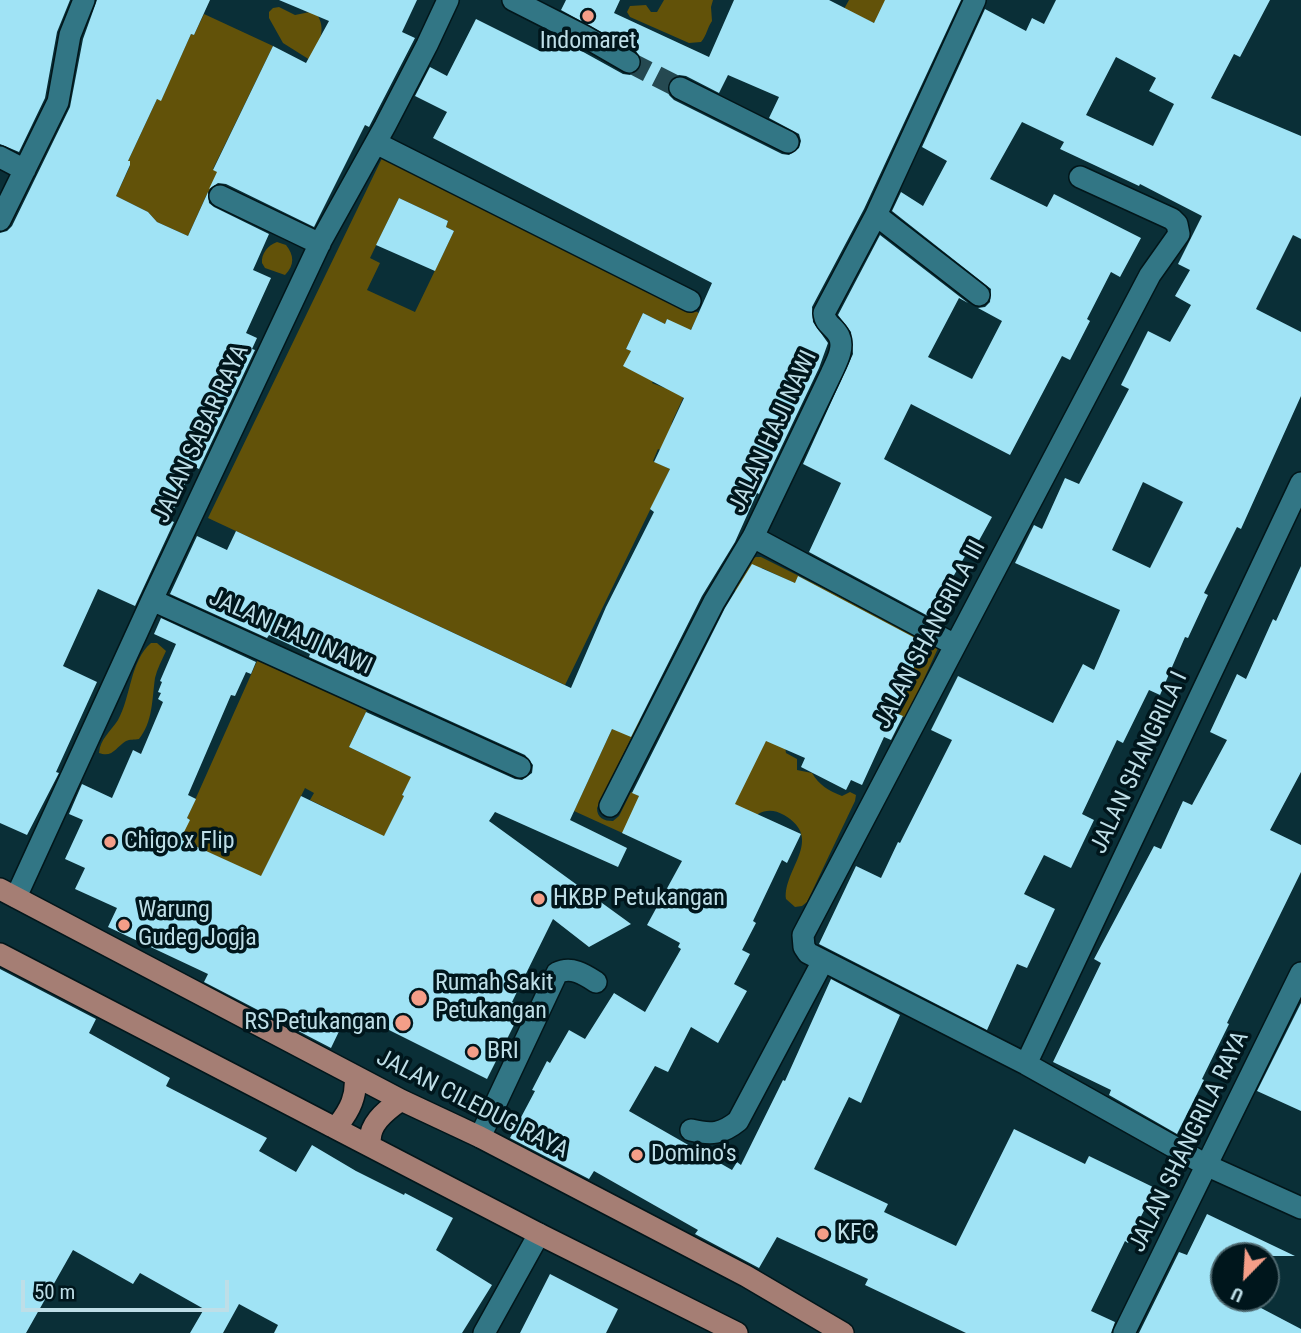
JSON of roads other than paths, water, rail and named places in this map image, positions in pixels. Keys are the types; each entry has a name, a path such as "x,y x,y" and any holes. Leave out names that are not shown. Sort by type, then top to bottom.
{"main road":[{"name":"JALAN CILEDUG RAYA","path":"8,893 401,1100 480,1136 746,1276 843,1333"},
{"path":"0,954 539,1234 737,1333"},
{"path":"331,1126 338,1125 350,1106 356,1088 355,1076"},
{"path":"371,1146 369,1138 377,1120 401,1100"}],"street":[{"path":"0,220 58,102 70,35 85,0"},
{"name":"JALAN SABAR RAYA","path":"8,893 152,600 320,244 376,143 448,0"},
{"path":"513,0 629,62"},
{"name":"JALAN HAJI NAWI","path":"610,806 714,602 753,537 836,362 840,350 839,338 827,324 824,313 876,215 975,0"},
{"path":"680,88 788,142"},
{"path":"376,143 690,301"},
{"path":"0,157 25,170"},
{"name":"JALAN SHANGRILA III","path":"1080,177 1172,219 1177,224 1179,234 1150,275 955,645 803,935 804,947 808,953 1026,1064 1208,1166 1301,1208"},
{"path":"220,196 320,244"},
{"path":"876,215 979,295"},
{"name":"JALAN SHANGRILA I","path":"1026,1064 1301,483"},
{"path":"753,537 955,645"},
{"name":"JALAN HAJI NAWI","path":"152,600 520,767"},
{"path":"691,1130 716,1134 727,1131 738,1122 823,961"},
{"path":"480,1136 556,973 562,970 582,973 596,982"},
{"name":"JALAN SHANGRILA RAYA","path":"1125,1333 1301,973"},
{"path":"484,1333 539,1234"}],"tunnel":[{"path":"629,62 680,88"}],"place":[{"name":"Indomaret","path":"588,16"},
{"name":"Chigo x Flip","path":"110,842"},
{"name":"HKBP Petukangan","path":"539,899"},
{"name":"Warung Gudeg Jogja","path":"124,925"},
{"name":"Rumah Sakit Petukangan","path":"419,998"},
{"name":"RS Petukangan","path":"403,1023"},
{"name":"BRI","path":"473,1052"},
{"name":"Domino's","path":"637,1155"},
{"name":"KFC","path":"823,1234"}]}
